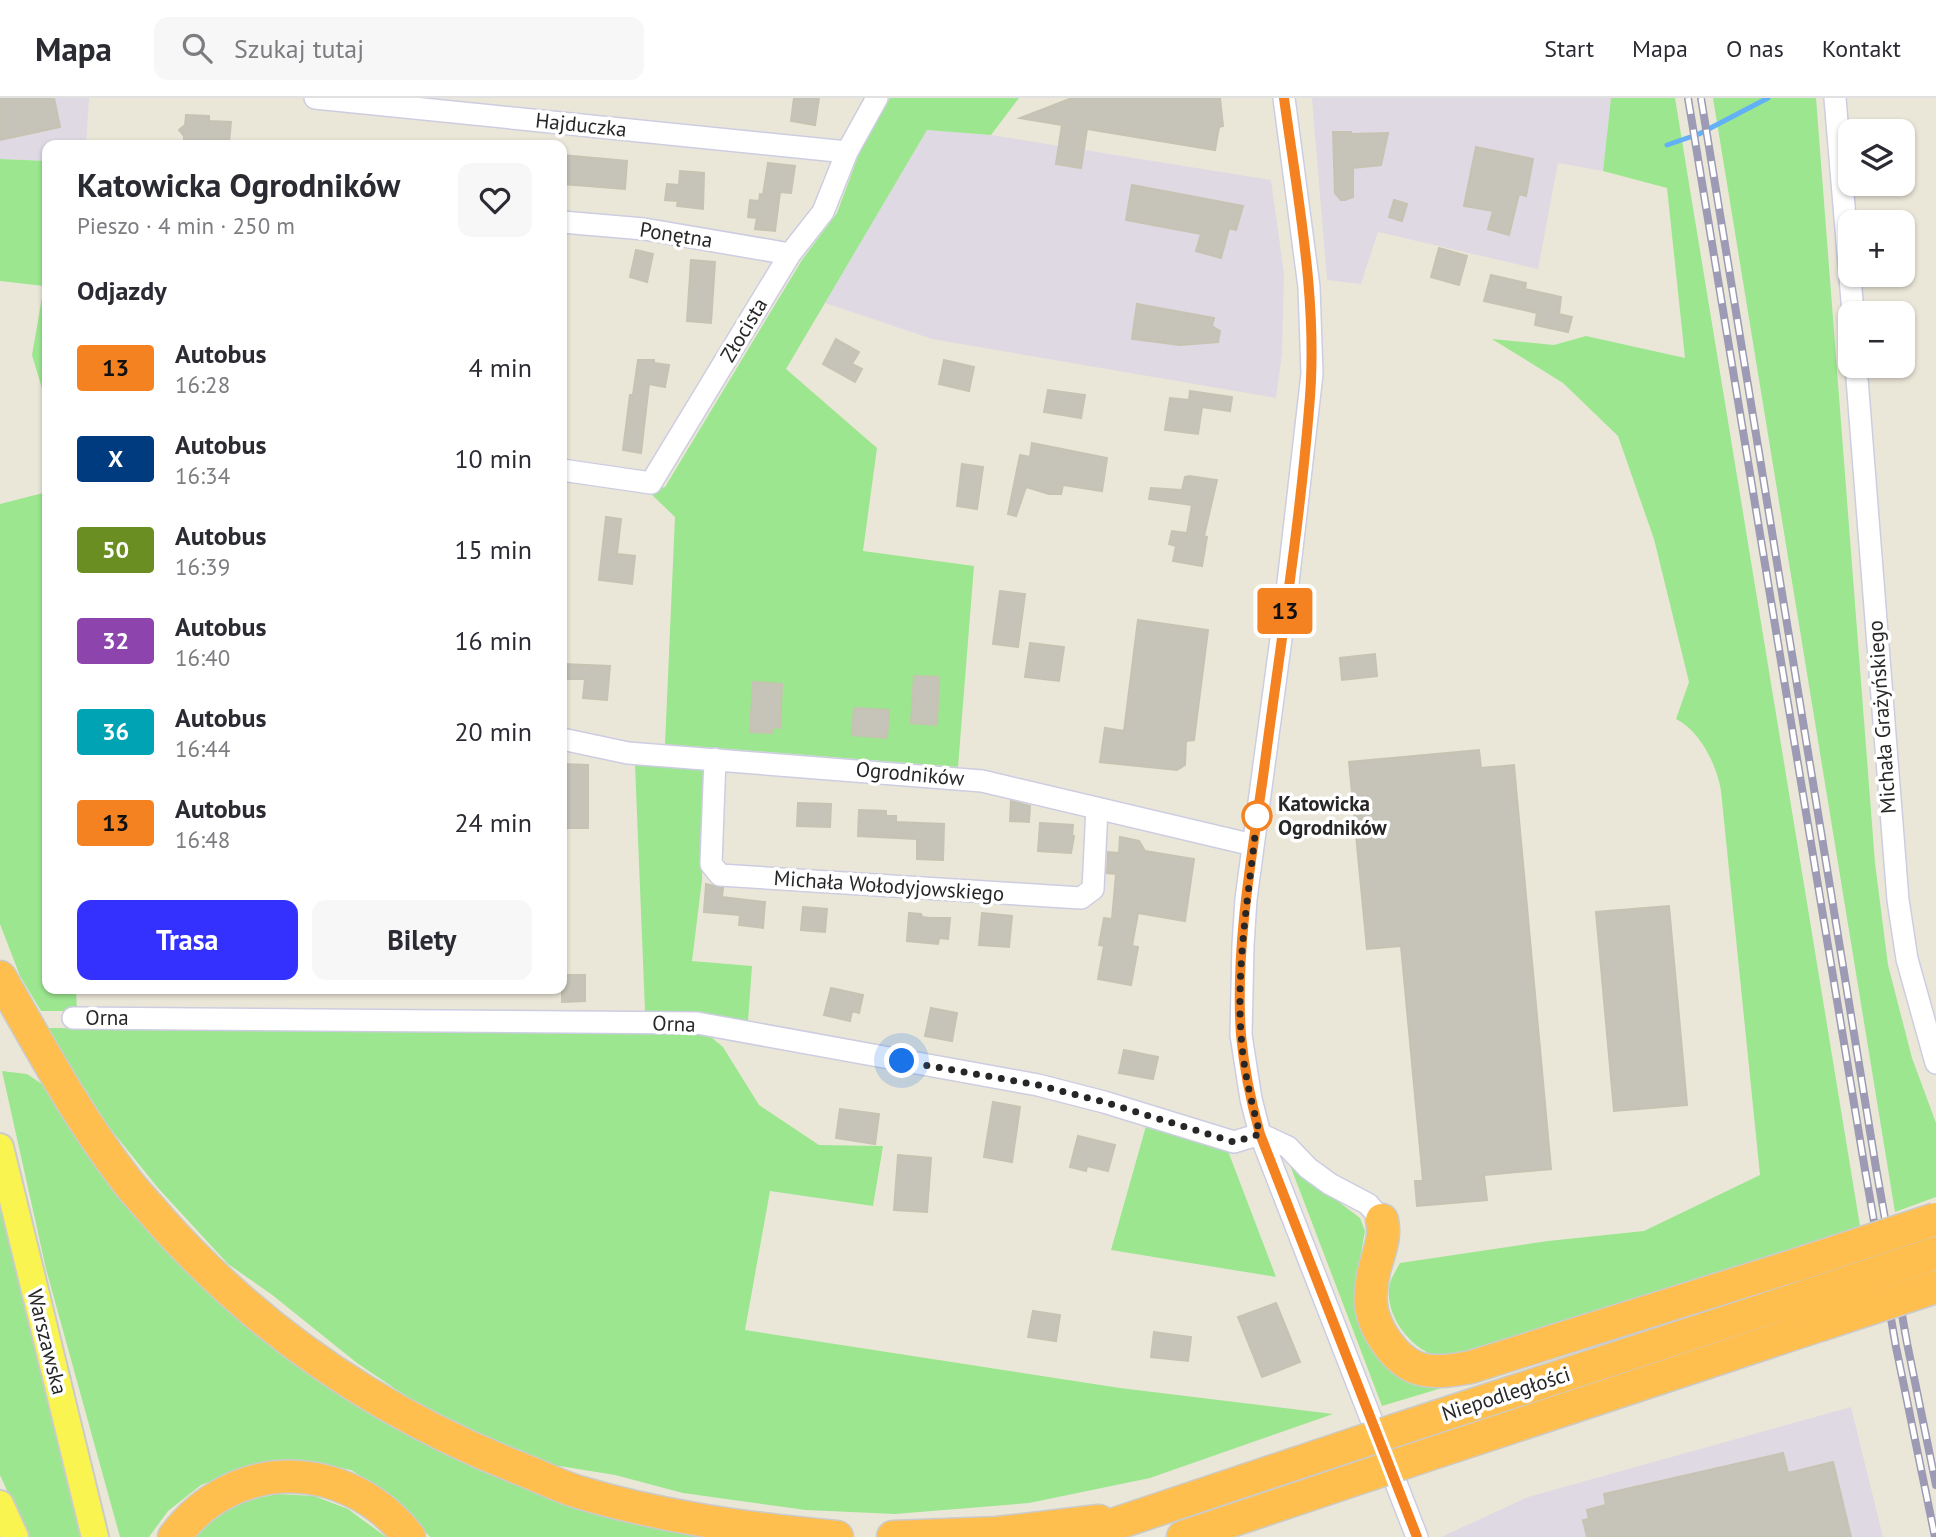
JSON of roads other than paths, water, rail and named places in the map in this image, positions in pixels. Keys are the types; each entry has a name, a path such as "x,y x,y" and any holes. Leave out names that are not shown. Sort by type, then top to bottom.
{"highway":[{"path":"0,977 71,1101 124,1178 183,1245 248,1309 332,1372 394,1410 472,1450 575,1491 667,1513 761,1530 837,1537"},
{"path":"1382,1220 1384,1241 1372,1279 1370,1304 1379,1329 1394,1352 1417,1368 1444,1371 1471,1367 1936,1219"},
{"name":"Niepodległości","path":"1076,1537 1936,1253"},
{"name":"Niepodległości","path":"1183,1537 1936,1287"},
{"path":"174,1537 188,1518 219,1494 255,1480 294,1476 321,1479 347,1487 373,1501 397,1521 409,1537"},
{"path":"893,1537 997,1533 1142,1515"}],"main road":[{"name":"Warszawska","path":"0,1147 95,1537"},
{"path":"0,1504 15,1537"}],"street":[{"name":"Hajduczka","path":"314,98 847,152"},
{"name":"Złocista","path":"567,471 651,483 790,254 822,212 847,152 877,98"},
{"path":"1284,98 1309,286 1312,374 1287,597 1253,845 1243,945 1241,1035 1251,1099 1260,1134 1417,1537"},
{"path":"1835,98 1852,301"},
{"name":"Ponętna","path":"567,222 643,229 790,254"},
{"name":"Michała Grażyńskiego","path":"1857,378 1898,900 1908,959 1936,1063"},
{"name":"Ogrodników","path":"567,740 628,753 982,781 1253,845"},
{"name":"Michała Wołodyjowskiego","path":"715,759 711,864 720,875 1081,898 1093,889 1097,808"},
{"name":"Orna","path":"73,1018 697,1023 1038,1085 1104,1102 1234,1142 1260,1134"},
{"path":"1260,1134 1288,1147 1308,1168 1330,1184 1368,1204 1382,1220"}],"waterway":[{"path":"1667,145 1699,134 1768,98"}],"railway":[{"path":"1688,98 1865,1170 1896,1347 1935,1537"},
{"path":"1701,98 1876,1168 1936,1485"}],"place":[{"name":"Katowicka Ogrodników","path":"1257,816"}]}
